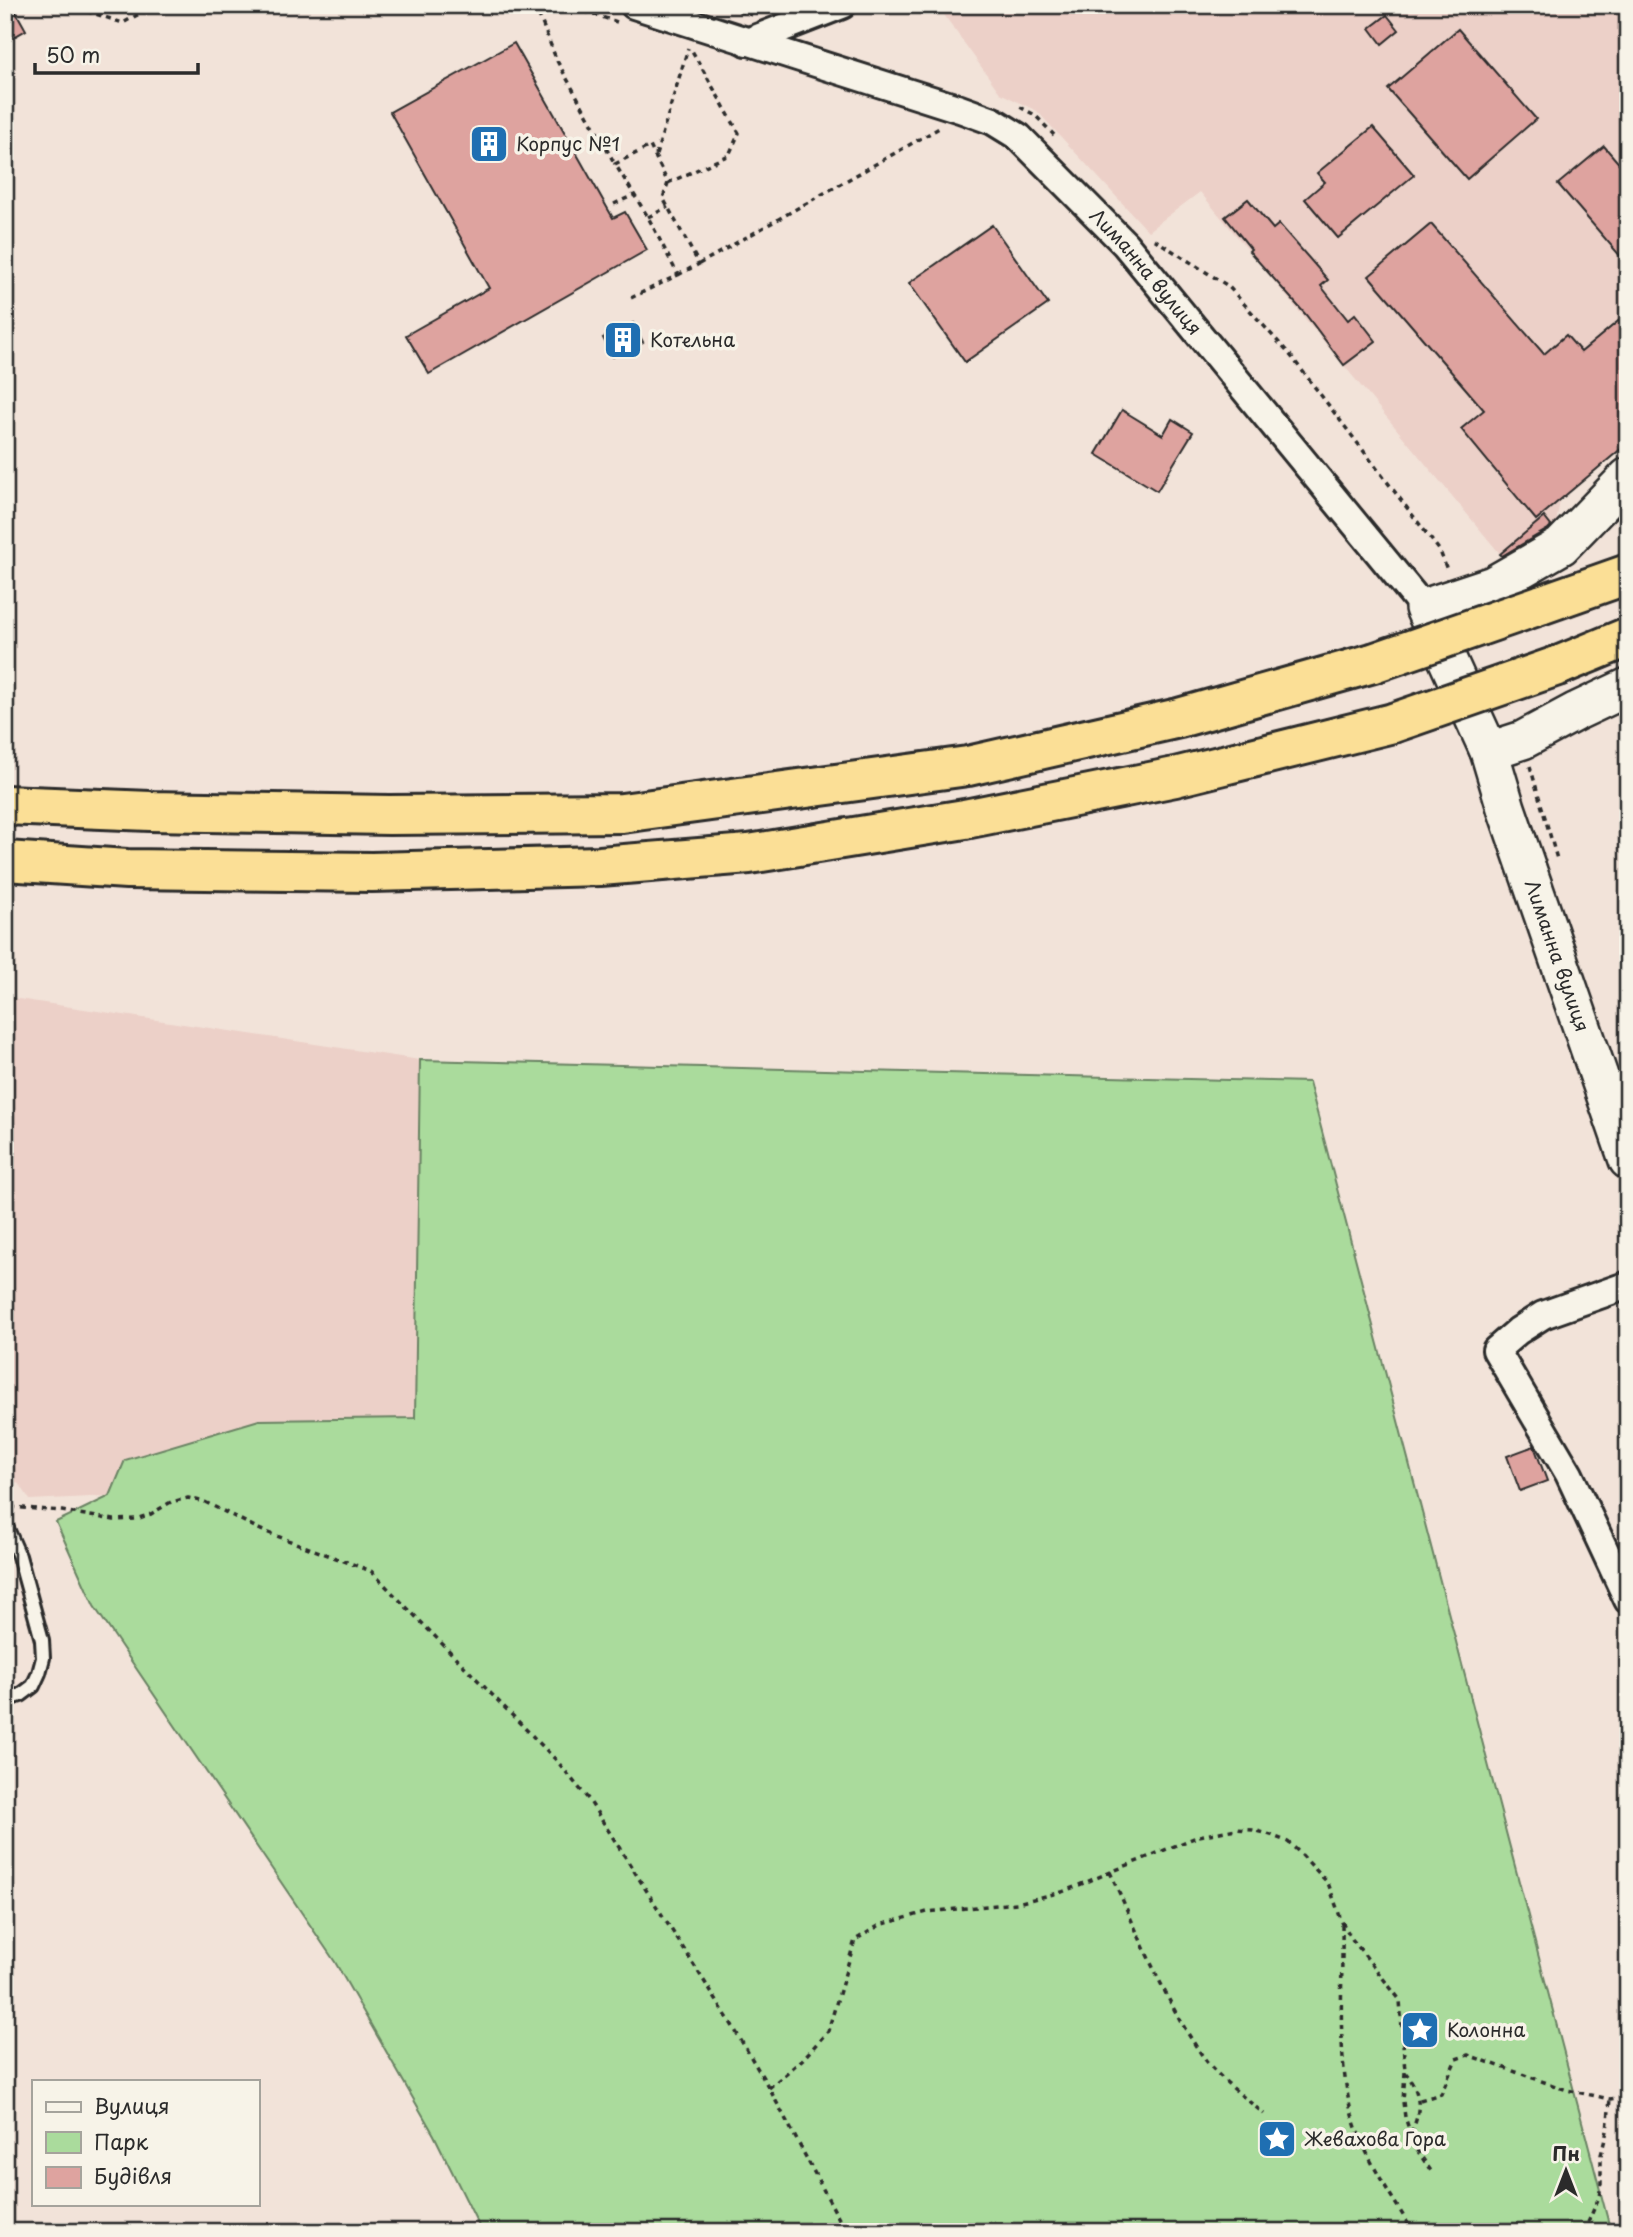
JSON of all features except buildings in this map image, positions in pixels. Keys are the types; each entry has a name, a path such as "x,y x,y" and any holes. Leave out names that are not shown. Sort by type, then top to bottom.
{"highway":[{"path":"5,805 150,811 389,815 622,813 968,766 1179,718 1373,663 1628,574"},
{"path":"5,861 127,869 372,872 600,866 749,854 965,818 1175,777 1393,723 1560,665 1628,638"}],"main road":[{"path":"1424,608 1493,585 1561,546 1628,477"},
{"name":"Лиманна вулиця","path":"1424,608 1489,751 1623,1169"},
{"path":"1489,751 1523,740 1628,687"}],"street":[{"path":"747,42 842,5"},
{"name":"Лиманна вулиця","path":"630,15 747,42 993,121 1019,137 1125,244 1424,608"},
{"path":"1628,1285 1543,1315 1496,1350 1569,1474 1628,1600"}],"lane":[{"path":"5,1524 19,1556 42,1640 43,1658 33,1686 21,1695 5,1700"}],"path":[{"path":"68,5 123,23 155,5"},
{"path":"536,5 557,61 648,217 678,275"},
{"path":"565,5 630,15"},
{"path":"655,157 689,45"},
{"path":"689,45 701,49"},
{"path":"668,183 729,155 739,133 689,45"},
{"path":"631,298 699,264 947,124 937,122"},
{"path":"615,164 650,146 668,183 663,198 699,264"},
{"path":"614,204 634,195"},
{"path":"648,217 668,207"},
{"path":"1623,1169 1628,1205"},
{"path":"5,1507 62,1511 114,1520 136,1519 171,1502 188,1498 205,1502 261,1530 371,1572 557,1761 589,1800 693,1961 769,2088 846,2232"},
{"path":"769,2088 803,2059 828,2031 855,1940 880,1925 927,1912 1017,1903 1062,1892 1199,1836 1236,1829 1254,1830 1287,1842 1328,1883 1342,1922 1352,1939 1400,2000 1405,2117 1415,2147 1433,2174"},
{"path":"1110,1872 1166,1994 1202,2056 1231,2087 1264,2114"},
{"path":"1342,1922 1342,2045 1349,2103 1364,2147 1413,2232"},
{"path":"1420,2100 1441,2094 1456,2059 1468,2055 1567,2090 1610,2099 1628,2096"},
{"path":"1405,2072 1420,2100 1419,2112 1411,2133"},
{"path":"1584,2232 1599,2197 1601,2155 1607,2131 1610,2099"}],"shaded area":[{"path":"937,5 1628,5 1628,443 1560,500 1555,530 1511,567 1200,192 1148,231 1037,111 1000,93"},
{"path":"5,997 420,1060 416,1418 259,1420 110,1496 30,1500 21,1486 5,1473"}],"green space":[{"path":"420,1060 1309,1082 1611,2232 482,2232 434,2135 335,1962 94,1606 56,1522 110,1496 125,1460 259,1420 415,1418"}],"place":[{"name":"Корпус №1","path":"489,144"},
{"name":"Котельна","path":"623,340"},
{"name":"Колонна","path":"1420,2030"},
{"name":"Жевахова Гора","path":"1277,2139"}]}
